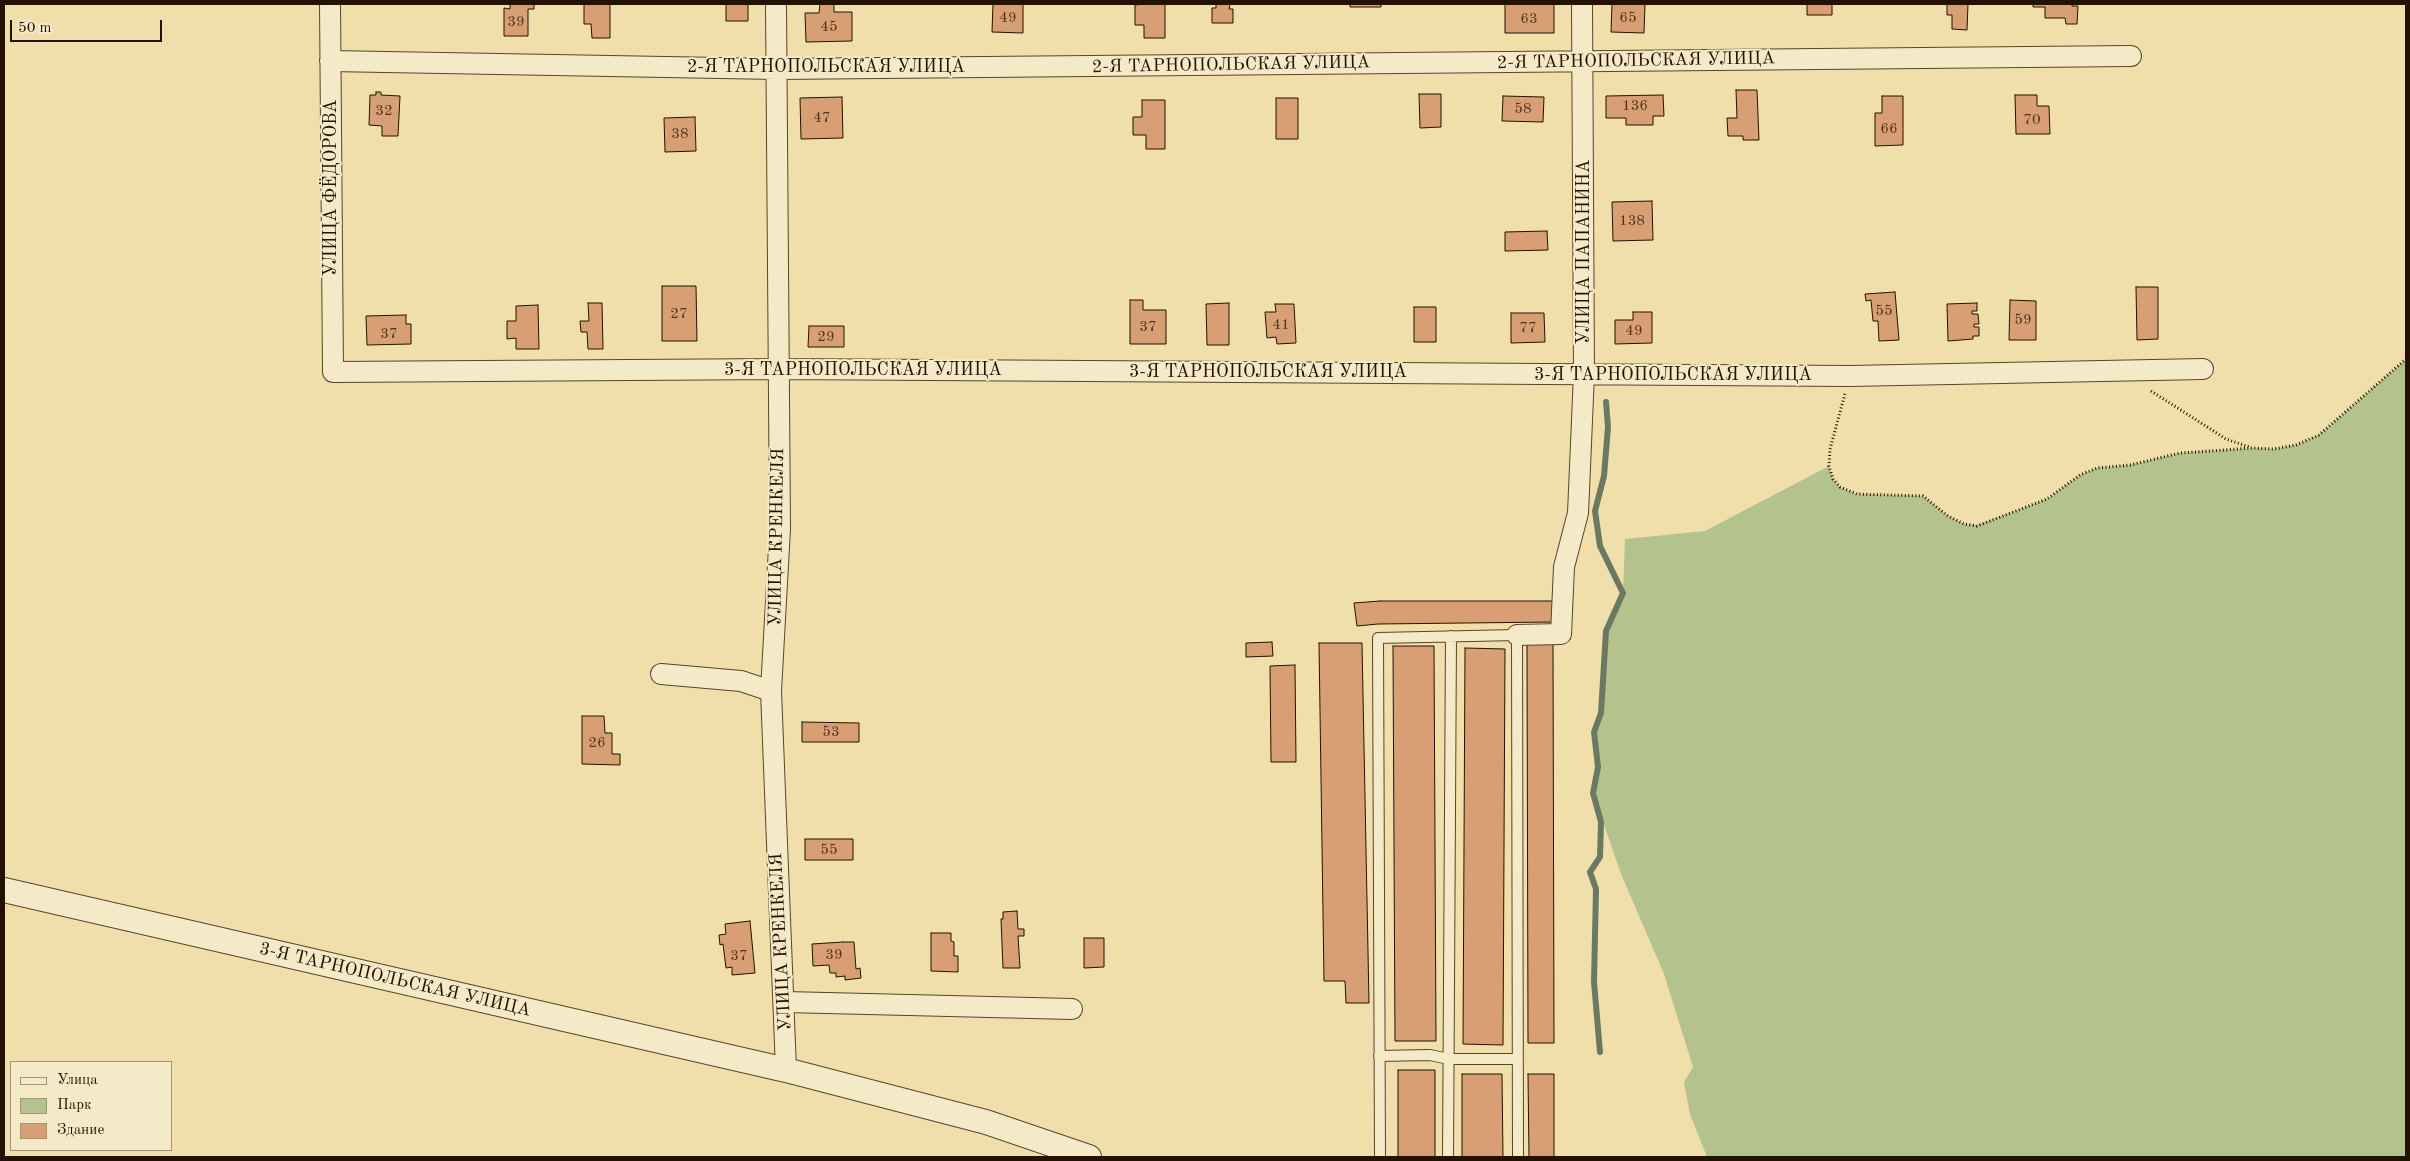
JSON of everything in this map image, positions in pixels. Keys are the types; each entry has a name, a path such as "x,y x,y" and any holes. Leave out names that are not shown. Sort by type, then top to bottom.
{"street":[{"name":"УЛИЦА ФЁДОРОВА","path":"330,4 333,372"},
{"name":"УЛИЦА КРЕНКЕЛЯ","path":"776,4 780,528 772,691 776,839 785,1002 786,1070"},
{"name":"УЛИЦА ПАПАНИНА","path":"1517,635 1561,634 1564,567 1578,514 1584,374 1582,4"},
{"name":"2-Я ТАРНОПОЛЬСКАЯ УЛИЦА","path":"330,61 777,69 2131,56"},
{"name":"3-Я ТАРНОПОЛЬСКАЯ УЛИЦА","path":"333,372 778,369 1850,376 2203,369"},
{"path":"661,674 741,681 772,691"},
{"name":"3-Я ТАРНОПОЛЬСКАЯ УЛИЦА","path":"4,890 786,1070 986,1122 1089,1157"},
{"path":"785,1002 1072,1010"}],"lane":[{"path":"1380,1157 1378,638 1517,635 1518,1157"},
{"path":"1448,1157 1451,636"},
{"path":"1379,1056 1430,1055 1449,1059 1517,1059"}],"path":[{"path":"1850,376 1830,449 1829,466 1833,479 1840,487 1856,494 1923,496 1948,516 1964,524 1977,526 2047,499 2080,475 2097,468 2130,465 2180,453 2281,448 2296,445 2319,435 2406,359"},
{"path":"2121,372 2226,439 2252,448"}],"green space":[{"path":"2406,359 2406,1157 1707,1157 1690,1114 1684,1082 1693,1067 1664,974 1621,874 1593,793 1598,767 1594,732 1601,713 1606,631 1623,593 1625,539 1705,531 1829,466 1833,479 1840,487 1856,494 1923,496 1948,516 1964,524 1977,525 2047,499 2080,475 2097,468 2130,465 2180,453 2252,448 2274,449 2296,445 2319,435"}],"building":[{"path":"510,4 534,4 534,9 528,9 528,36 504,36 504,8 510,9"},
{"path":"584,4 610,4 610,38 592,38 591,24 584,24"},
{"path":"726,4 748,4 748,21 726,21"},
{"path":"820,4 834,4 834,12 852,12 852,41 806,42 805,13 819,13"},
{"path":"993,4 1023,4 1023,33 992,32"},
{"path":"1165,4 1165,38 1144,38 1144,25 1135,25 1135,5"},
{"path":"1216,4 1230,4 1229,9 1233,9 1233,23 1212,23 1212,8 1216,8"},
{"path":"1350,4 1381,4 1381,7 1350,7"},
{"path":"1505,4 1554,4 1554,33 1505,33"},
{"path":"1612,4 1645,4 1644,33 1611,32"},
{"path":"1807,4 1832,4 1832,15 1807,15"},
{"path":"1947,4 1968,4 1967,30 1952,29 1952,15 1947,15"},
{"path":"2033,4 2072,4 2072,6 2078,6 2077,24 2066,24 2065,18 2045,18 2045,7 2033,7"},
{"path":"1736,90 1757,90 1759,140 1743,140 1743,136 1728,136 1727,118 1737,118"},
{"path":"376,92 381,92 381,95 400,96 398,136 382,136 382,126 369,125 370,95 376,95"},
{"path":"1419,94 1441,94 1441,127 1420,128"},
{"path":"1663,95 1664,116 1653,116 1653,125 1626,125 1626,118 1606,118 1606,96"},
{"path":"2015,95 2037,95 2037,106 2049,106 2050,134 2016,134"},
{"path":"1503,96 1544,97 1543,122 1502,121"},
{"path":"1882,96 1903,96 1903,145 1875,146 1875,113 1882,113"},
{"path":"842,97 843,138 801,139 800,98"},
{"path":"1276,98 1298,98 1298,139 1276,139"},
{"path":"1142,100 1165,100 1165,149 1146,149 1146,135 1133,135 1133,117 1142,117"},
{"path":"695,117 696,151 665,152 664,118"},
{"path":"1652,201 1653,240 1613,241 1612,202"},
{"path":"1547,231 1548,250 1505,251 1505,232"},
{"path":"662,286 696,286 697,341 662,341"},
{"path":"2136,287 2158,287 2158,339 2137,340"},
{"path":"1895,292 1899,340 1879,341 1878,321 1873,321 1871,300 1866,301 1865,294"},
{"path":"1130,300 1143,300 1143,310 1166,310 1166,344 1130,344"},
{"path":"2010,300 2036,301 2036,340 2009,340"},
{"path":"588,303 602,303 603,349 588,349 587,332 581,332 580,321 589,321"},
{"path":"1229,303 1229,345 1207,345 1206,304"},
{"path":"1977,303 1977,311 1972,311 1972,314 1978,314 1979,324 1974,324 1974,327 1979,327 1979,336 1973,336 1973,339 1948,341 1947,304"},
{"path":"1275,304 1294,304 1296,343 1277,344 1276,337 1267,338 1265,312 1276,312"},
{"path":"538,305 539,349 516,349 516,338 507,339 507,321 516,321 516,306"},
{"path":"1414,307 1436,307 1436,342 1414,342"},
{"path":"1633,312 1652,312 1652,343 1615,344 1615,320 1633,320"},
{"path":"1511,313 1544,313 1545,342 1511,343"},
{"path":"406,315 406,324 411,324 411,344 367,345 366,316"},
{"path":"809,326 844,326 844,347 808,347"},
{"path":"1380,601 1553,601 1553,622 1378,624 1357,626 1354,603"},
{"path":"1272,642 1273,656 1246,657 1246,643"},
{"path":"1319,643 1362,643 1369,1003 1346,1003 1345,981 1324,981"},
{"path":"1527,644 1553,644 1554,1043 1528,1043"},
{"path":"1393,646 1434,646 1436,1041 1395,1041"},
{"path":"1465,648 1505,649 1503,1045 1463,1044"},
{"path":"1295,665 1296,762 1271,762 1270,666"},
{"path":"582,716 604,716 605,733 612,733 612,754 620,754 620,765 582,764"},
{"path":"802,722 859,723 859,742 802,742"},
{"path":"805,839 853,839 853,860 805,860"},
{"path":"1017,911 1018,929 1024,929 1024,936 1018,936 1020,968 1003,968 1001,919 1003,919 1003,912"},
{"path":"750,921 755,973 732,975 732,967 726,968 723,944 720,945 719,935 726,934 725,924"},
{"path":"931,933 951,933 951,941 954,942 954,956 958,956 958,972 931,971"},
{"path":"1084,938 1104,938 1104,967 1084,968"},
{"path":"854,942 856,969 860,968 861,978 845,980 845,976 836,977 836,973 830,973 829,965 813,966 812,944"},
{"path":"1398,1070 1435,1070 1435,1157 1398,1157"},
{"path":"1462,1074 1502,1074 1503,1157 1462,1157"},
{"path":"1528,1074 1554,1074 1554,1157 1529,1157"}],"waterway":[{"path":"1600,1052 1594,982 1596,889 1590,872 1600,857 1601,822 1593,793 1598,767 1594,732 1601,713 1606,631 1623,593 1600,546 1595,511 1604,476 1608,427 1606,402"}]}
